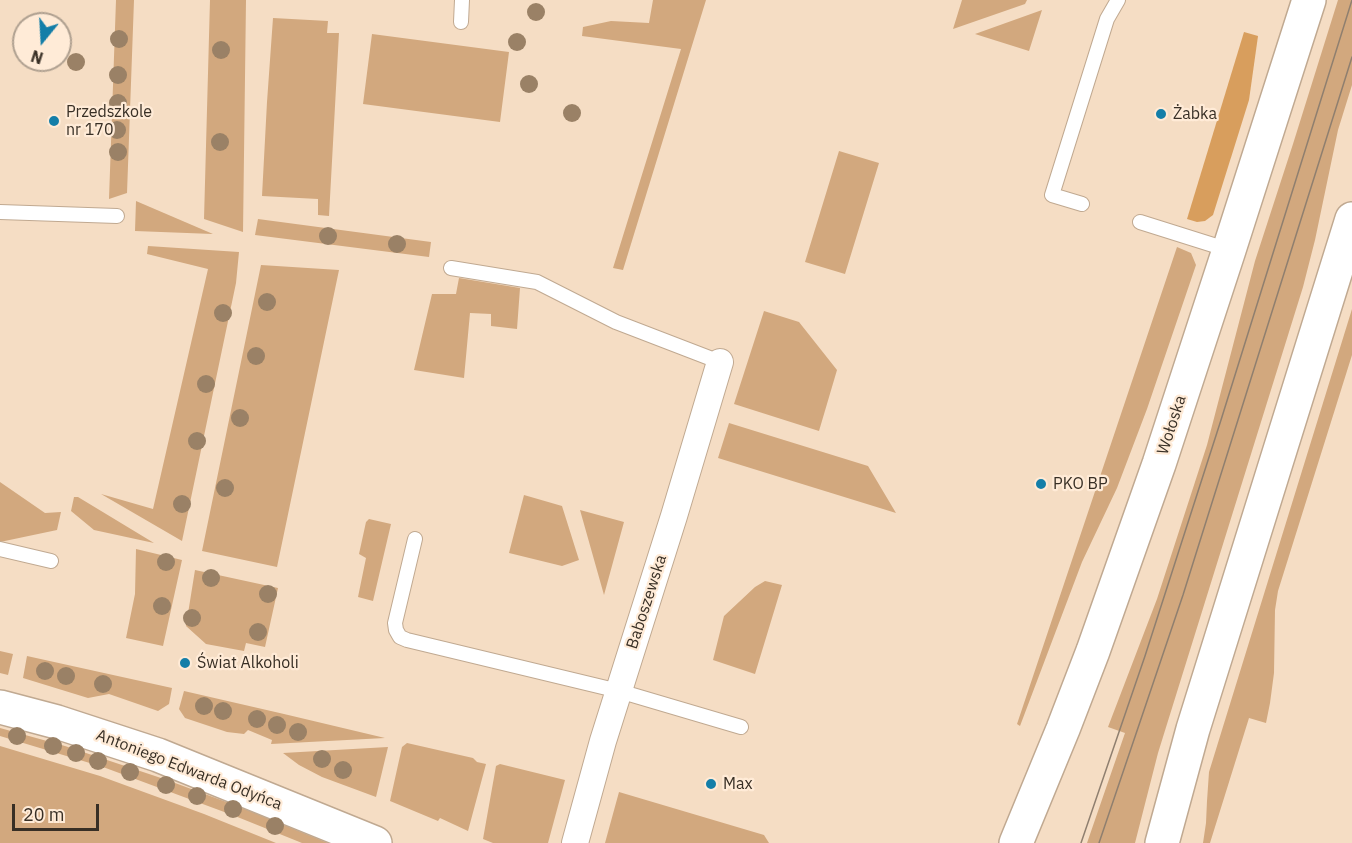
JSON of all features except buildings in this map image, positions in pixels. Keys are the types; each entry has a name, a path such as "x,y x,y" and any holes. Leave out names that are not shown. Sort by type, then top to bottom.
{"main road":[{"name":"Wołoska","path":"1016,843 1093,651 1159,464 1309,0"},
{"path":"1162,843 1193,729 1352,219"},
{"name":"Antoniego Edwarda Odyńca","path":"0,707 57,722 158,755 375,843"}],"street":[{"name":"Baboszewska","path":"575,843 592,779 720,362"}],"lane":[{"path":"461,22 462,0"},
{"path":"1082,204 1052,195 1107,19 1118,0"},
{"path":"0,212 117,216"},
{"path":"1140,222 1229,250"},
{"path":"451,268 537,282 616,322 720,362"},
{"path":"415,539 395,623 400,637 619,691 741,727"},
{"path":"0,549 51,561"}],"shaded area":[{"path":"116,0 134,0 127,193 109,199"},
{"path":"210,0 246,0 243,232 204,219"},
{"path":"653,0 706,0 623,270 613,268 681,49 582,36 583,27 611,21 649,23"},
{"path":"962,0 1027,0 1025,4 953,29"},
{"path":"1338,0 1352,0 1352,85 1338,130 1303,287 1158,753 1135,843 1087,843 1125,733 1108,727 1157,599 1207,445 1255,261"},
{"path":"1042,10 1029,51 975,34"},
{"path":"273,18 328,21 327,33 339,33 329,216 318,215 318,199 262,196"},
{"path":"1244,32 1258,36 1249,100 1213,215 1205,221 1197,222 1187,219"},
{"path":"372,34 509,52 500,122 363,104"},
{"path":"839,151 879,163 845,274 805,262"},
{"path":"136,201 213,234 135,231"},
{"path":"258,219 431,242 429,257 255,235"},
{"path":"148,246 239,252 236,283 182,541 101,494 153,509 208,269 147,254"},
{"path":"1177,247 1191,253 1196,265 1147,409 1117,488 1082,562 1020,726 1017,724"},
{"path":"261,265 339,270 277,567 202,551"},
{"path":"459,278 520,288 517,329 491,326 491,314 470,313 464,378 414,370 432,294 456,294"},
{"path":"1352,309 1352,355 1278,591 1275,610 1274,673 1266,723 1249,718 1210,843 1203,843 1209,772"},
{"path":"764,311 799,322 837,370 819,431 734,404"},
{"path":"729,423 868,466 896,513 718,458"},
{"path":"0,482 45,513 61,512 57,530 0,542"},
{"path":"524,495 562,506 579,560 562,566 509,553"},
{"path":"74,497 78,497 154,543 94,530 71,511"},
{"path":"580,510 624,522 604,595"},
{"path":"369,519 391,524 373,601 358,597 366,558 359,554 366,522"},
{"path":"136,549 182,560 163,646 126,638 135,594"},
{"path":"195,570 278,588 265,647 246,643 244,651 206,644 186,626"},
{"path":"765,581 782,585 755,674 713,660 724,616 755,587"},
{"path":"0,651 13,654 8,675 0,673"},
{"path":"27,656 172,688 169,704 158,711 109,694 88,698 23,678"},
{"path":"184,691 385,738 271,744 272,740 248,730 244,734 227,732 185,718 179,709"},
{"path":"0,728 65,746 167,780 328,843 302,843 103,767 0,736"},
{"path":"407,743 473,758 477,762 486,764 468,831 440,818 438,821 390,801 402,747"},
{"path":"0,746 100,776 276,843 0,843"},
{"path":"388,747 376,797 322,777 299,765 283,753"},
{"path":"500,764 565,780 548,843 493,843 483,839 496,766"},
{"path":"619,792 764,835 769,843 605,843"}],"tram line":[{"path":"1081,843 1145,656 1221,420 1352,0"},
{"path":"1099,843 1183,595 1352,57"}],"place":[{"name":"Żabka","path":"1161,114"},
{"name":"Przedszkole nr 170","path":"54,121"},
{"name":"PKO BP","path":"1041,484"},
{"name":"Świat Alkoholi","path":"185,663"},
{"name":"Max","path":"711,784"}]}
